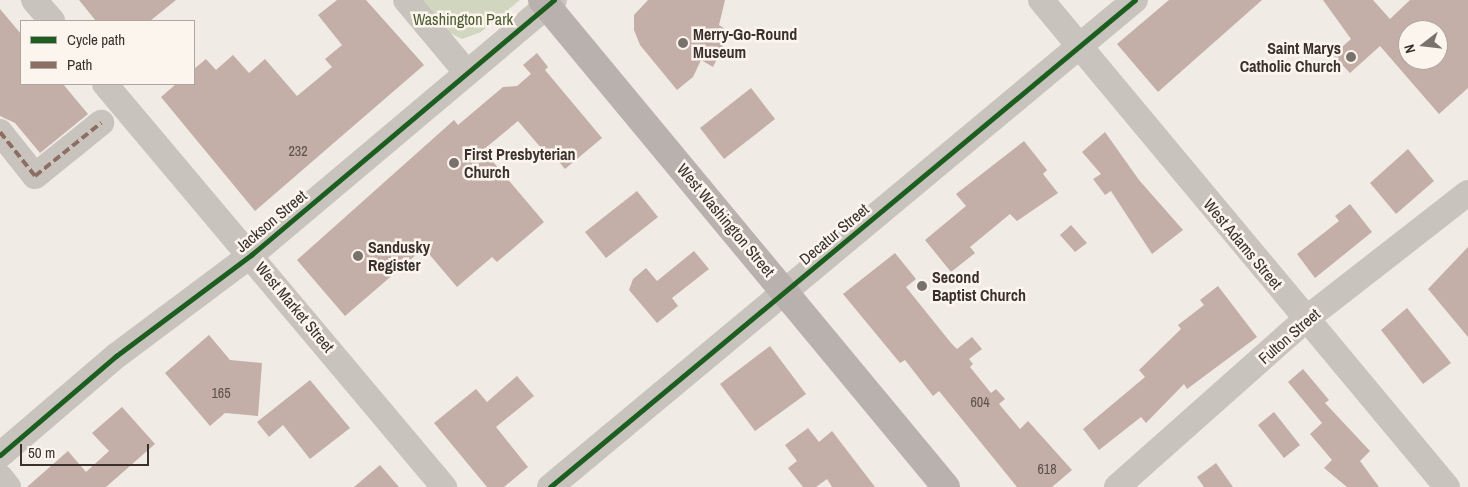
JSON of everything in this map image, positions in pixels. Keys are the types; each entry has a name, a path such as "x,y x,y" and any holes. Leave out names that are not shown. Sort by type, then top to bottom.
{"main road":[{"name":"West Washington Street","path":"548,2 946,487"}],"street":[{"path":"34,0 51,20"},
{"path":"406,0 467,73"},
{"name":"West Adams Street","path":"1041,0 1078,47 1447,487"},
{"name":"Decatur Street","path":"550,487 1135,0"},
{"name":"Jackson Street","path":"0,455 116,356 251,255 467,73 548,2"},
{"name":"West Market Street","path":"106,85 251,255 444,487"},
{"path":"0,132 35,176 100,123"},
{"name":"Fulton Street","path":"1117,487 1306,319 1468,194"},
{"path":"0,478 8,487"}],"green space":[{"name":"Washington Park","path":"422,0 520,0 481,32 462,39 450,33"}],"building":[{"path":"79,0 176,0 151,20 95,20"},
{"path":"337,0 366,0 424,65 255,211 161,97 175,85 195,85 195,68 206,59 216,70 233,55 249,73 265,59 297,96 332,67 325,59 342,45 318,15"},
{"name":"Merry-Go-Round Museum","path":"648,0 725,0 719,25 730,32 713,67 701,60 693,77 677,90 640,45 634,30 634,15"},
{"path":"1169,0 1262,0 1158,92 1117,44"},
{"name":"Saint Marys Catholic Church","path":"1323,0 1373,0 1390,19 1410,0 1468,0 1468,88 1439,114 1401,70 1448,70 1448,20 1398,20 1398,67 1380,46 1350,73 1333,55 1351,39"},
{"path":"0,9 20,33 20,85 64,85 88,114 40,153 15,123 0,116"},
{"path":"537,53 548,67 545,70 602,138 565,169 551,152 547,155 518,121 483,150 544,222 497,262 492,257 457,287 424,248 345,316 297,260 454,120 458,125 503,87 517,86 531,74 523,65"},
{"path":"751,88 775,119 724,159 700,128"},
{"path":"1105,132 1139,180 1183,230 1152,254 1111,191 1105,195 1093,179 1101,174 1082,152"},
{"path":"1024,141 1047,170 1043,174 1058,193 1017,221 1010,214 970,247 975,253 951,272 925,240 966,206 956,194"},
{"path":"1408,149 1434,181 1396,214 1370,183"},
{"path":"637,191 658,217 606,258 585,232"},
{"path":"1350,204 1372,232 1315,278 1297,254 1339,221 1335,216"},
{"path":"1071,225 1087,243 1075,252 1060,235"},
{"path":"1468,247 1468,337 1428,289"},
{"path":"694,251 709,269 672,298 678,306 657,323 629,290 633,279 646,268 657,281"},
{"path":"895,253 916,279 906,287 951,343 957,349 972,337 982,349 969,359 973,364 970,367 991,393 996,389 1005,399 999,404 1020,429 1028,421 1072,470 1052,487 1017,487 939,391 933,396 905,360 900,363 843,294"},
{"path":"1218,286 1257,337 1187,389 1184,384 1146,423 1141,417 1099,450 1083,429 1145,377 1139,370 1181,329 1178,325 1204,305 1200,300"},
{"path":"1407,308 1451,363 1423,384 1381,330"},
{"path":"209,335 230,360 262,363 258,416 225,413 210,426 165,373"},
{"path":"770,346 806,394 755,431 720,384"},
{"path":"1303,369 1329,400 1325,403 1370,451 1360,461 1379,487 1347,487 1324,468 1332,460 1310,434 1322,423 1288,382"},
{"path":"517,376 534,396 496,427 528,467 504,487 487,487 434,423 476,389 487,402"},
{"path":"310,380 350,428 310,459 283,425 269,437 257,422"},
{"path":"122,407 155,444 106,487 27,487 68,451 86,472 109,451 92,433"},
{"path":"1274,412 1300,445 1284,458 1258,425"},
{"path":"808,428 819,442 832,431 875,487 832,487 827,479 816,487 803,487 788,468 797,461 785,445"},
{"path":"1216,463 1233,487 1204,487 1197,477"},
{"path":"380,465 399,487 354,487"}],"marked path":[{"path":"0,132 35,176 101,123"}],"cycle path":[{"path":"0,455 116,356 251,255 554,0"},
{"path":"550,487 1135,0"}],"place":[{"name":"Merry-Go-Round Museum","path":"683,43"},
{"name":"Saint Marys Catholic Church","path":"1351,57"},
{"name":"First Presbyterian Church","path":"454,163"},
{"name":"Sandusky Register","path":"358,256"},
{"name":"Second Baptist Church","path":"922,286"}]}
